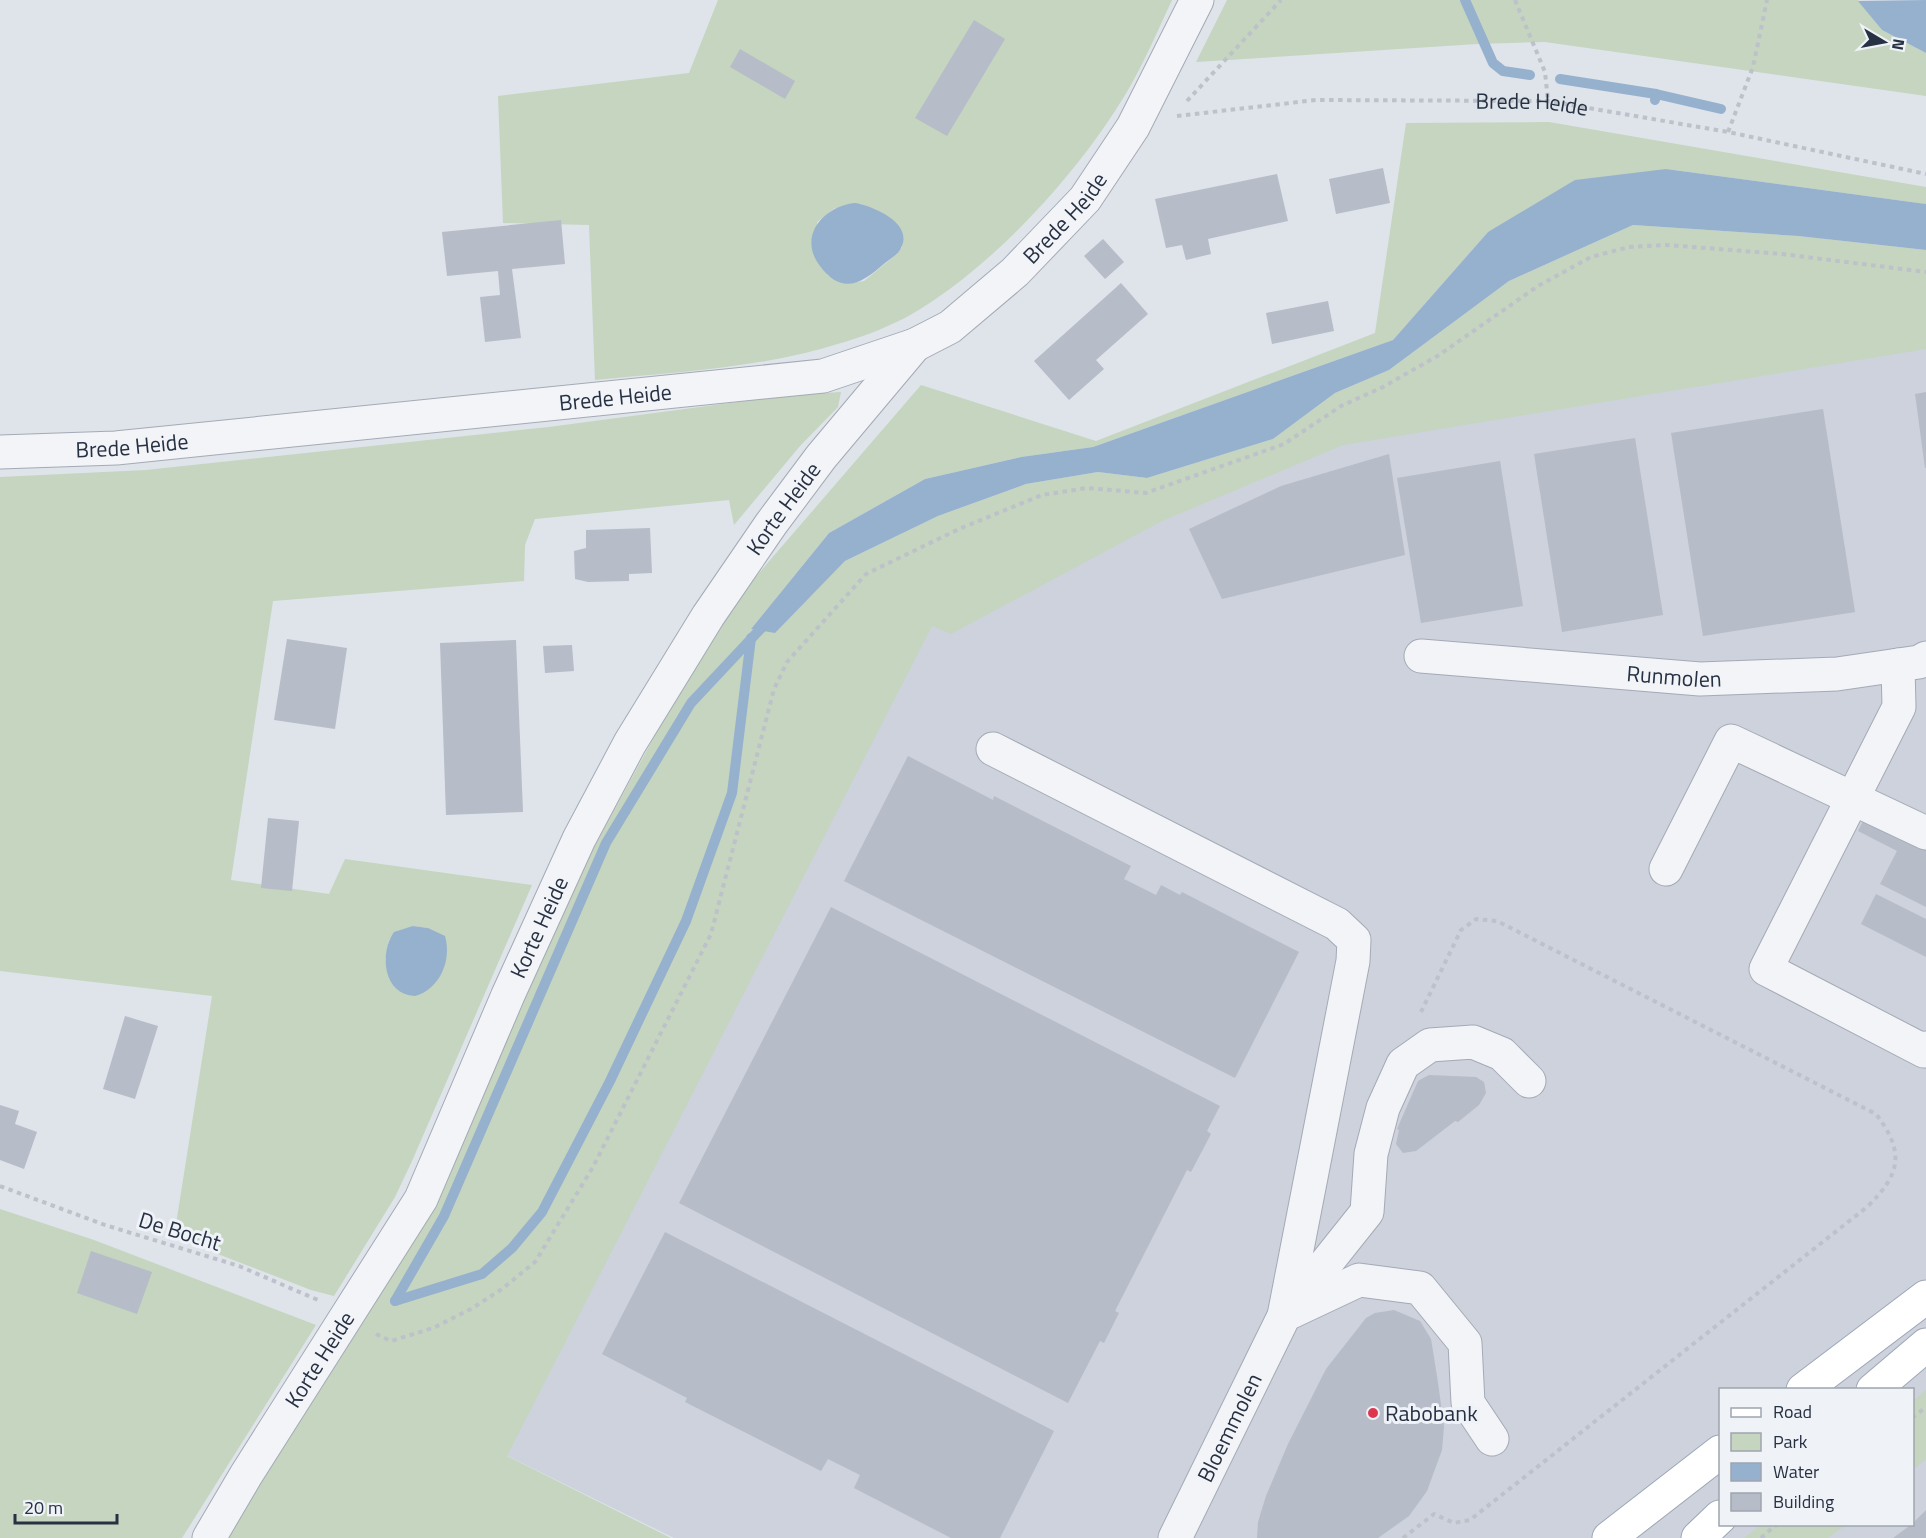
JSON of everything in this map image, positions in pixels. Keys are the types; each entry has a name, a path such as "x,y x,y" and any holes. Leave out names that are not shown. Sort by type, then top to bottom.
{"main road":[{"path":"1804,1388 1926,1297"},
{"path":"1874,1388 1926,1344"},
{"path":"1609,1538 1719,1453"},
{"path":"1698,1538 1719,1518"}],"street":[{"name":"Brede Heide","path":"0,452 116,448 823,376 915,345 950,327 1015,272 1084,199 1133,127 1197,0"},
{"name":"Korte Heide","path":"209,1538 421,1199 508,995 574,849 630,743 708,616 771,524 820,457 915,345"},
{"name":"Runmolen","path":"1421,656 1700,679 1837,674 1912,662"},
{"path":"1912,662 1899,707 1766,969 1924,1051 1926,1048"},
{"path":"1666,869 1731,741 1926,833"},
{"path":"993,749 1337,924 1354,940 1353,961 1284,1316"},
{"path":"1284,1316 1367,1212 1371,1154 1383,1108 1403,1064 1430,1045 1473,1042 1502,1054 1529,1082"},
{"path":"1284,1316 1359,1280 1420,1288 1465,1343 1468,1403 1492,1439"},
{"name":"Bloemmolen","path":"1175,1538 1284,1316"}],"path":[{"name":"Brede Heide","path":"1281,0 1172,117 1316,100 1548,101 1728,132 1926,174"},
{"path":"1515,0 1545,72 1548,101"},
{"path":"1728,132 1753,67 1767,0"},
{"name":"De Bocht","path":"0,1186 105,1225 239,1266 347,1315 391,1341 433,1328 471,1309 535,1262 593,1167 711,934 774,689 787,662 866,574 959,529 1042,495 1088,488 1146,493 1284,444 1341,406 1383,387 1439,355 1519,298 1591,257 1629,247 1667,245 1782,254 1926,272"},
{"path":"1403,1538 1434,1514 1454,1523 1470,1520 1867,1207 1887,1188 1897,1164 1892,1135 1876,1114 1497,921 1476,919 1461,930 1418,1019 1430,1045"},
{"path":"1914,1416 1926,1407"},
{"path":"1761,1538 1776,1526"}],"shaded area":[{"path":"1926,274 1926,1538 674,1538 487,1446 911,621 1054,503"}],"green space":[{"path":"718,0 1172,0 1143,61 1097,138 1041,206 1010,238 945,293 887,327 811,351 750,364 595,380 589,225 503,223 498,96 689,73","holes":["835,208 903,237 902,247 897,254 864,281 851,283 827,275 817,222"]},
{"path":"1227,0 1858,0 1882,30 1926,53 1926,96 1545,42 1477,44 1196,62"},
{"path":"1549,122 1926,187 1926,204 1666,169 1488,232 1393,340 1093,447 1021,457 925,479 829,533 751,629 775,632 845,561 938,516 1026,484 1098,472 1147,478 1273,439 1335,393 1389,370 1509,281 1633,225 1798,236 1926,250 1926,349 1343,445 1162,521 951,634 932,626 507,1456 671,1538 227,1538 548,932 716,623 921,385 1096,441 1375,333 1406,123"},
{"path":"841,392 838,407 800,446 734,525 729,500 535,519 525,545 524,581 273,601 231,880 329,894 345,859 532,885 395,1197 334,1296 311,1290 174,1237 212,996 0,971 0,477 146,470 549,427 791,395","holes":["413,926 428,928 385,961 389,940"]},
{"path":"0,1209 94,1240 316,1325 182,1538 0,1538"},
{"path":"1926,1390 1926,1459 1914,1469 1914,1400"},
{"path":"1760,1526 1845,1526 1828,1538 1744,1538"}],"water":[{"path":"1926,0 1926,53 1882,30 1858,1"},
{"path":"1666,169 1926,204 1926,250 1798,236 1633,225 1509,281 1389,370 1335,393 1273,439 1147,478 1098,472 1026,484 938,516 845,561 775,633 751,629 829,533 925,479 1021,457 1093,447 1393,340 1488,232 1575,180"},
{"path":"855,203 890,217 902,231 903,239 898,253 877,270 861,280 845,284 828,276 814,255 811,244 817,224 824,216 844,205"},
{"path":"413,926 428,928 445,936 447,945 445,964 437,980 431,987 415,996 404,994 396,989 390,981 386,961 386,951 394,932"}],"building":[{"path":"974,20 1005,39 947,136 915,118"},
{"path":"740,49 795,81 785,99 730,67"},
{"path":"1383,168 1390,203 1336,214 1329,179"},
{"path":"1277,174 1288,221 1208,239 1211,254 1186,260 1182,245 1166,248 1155,199"},
{"path":"561,220 565,264 512,269 521,338 485,342 480,297 500,295 498,271 447,276 442,232"},
{"path":"1103,239 1124,262 1105,279 1084,256"},
{"path":"1121,283 1148,314 1096,360 1104,369 1069,400 1034,361"},
{"path":"1328,301 1334,331 1272,344 1266,313"},
{"path":"1926,392 1926,468 1925,468 1915,394"},
{"path":"1823,409 1855,612 1703,636 1671,433"},
{"path":"1635,438 1663,615 1562,632 1534,454"},
{"path":"1389,454 1405,555 1222,599 1189,529 1281,486"},
{"path":"1500,461 1523,606 1421,623 1397,478"},
{"path":"650,528 652,573 629,574 629,581 588,582 575,579 574,551 586,548 586,530"},
{"path":"287,639 347,648 335,729 274,720"},
{"path":"516,640 523,812 446,815 440,643"},
{"path":"572,645 574,671 545,673 543,646"},
{"path":"908,756 993,800 994,796 1131,866 1124,879 1156,895 1161,885 1180,895 1182,892 1299,952 1235,1078 844,881"},
{"path":"1866,815 1926,846 1926,907 1880,884 1897,851 1858,831"},
{"path":"268,818 299,821 292,891 261,888"},
{"path":"1876,894 1926,919 1926,957 1861,924"},
{"path":"831,907 1220,1106 1207,1131 1211,1134 1191,1172 1187,1170 1115,1311 1119,1313 1104,1343 1100,1341 1068,1403 679,1203"},
{"path":"125,1016 158,1026 135,1099 103,1089"},
{"path":"1429,1075 1476,1077 1484,1082 1486,1093 1479,1105 1458,1122 1455,1121 1416,1151 1403,1153 1396,1144 1399,1130 1397,1129 1418,1081"},
{"path":"0,1105 19,1111 15,1124 37,1132 24,1169 0,1160"},
{"path":"665,1232 1054,1431 1000,1538 951,1538 854,1488 860,1475 828,1459 821,1471 685,1402 687,1398 602,1354"},
{"path":"91,1251 152,1272 137,1314 77,1293"},
{"name":"Rabobank","path":"1394,1310 1420,1321 1431,1339 1444,1426 1442,1450 1427,1491 1409,1516 1378,1538 1257,1538 1258,1522 1266,1496 1288,1444 1326,1369 1366,1318 1375,1313"},
{"path":"1926,1510 1926,1538 1893,1538 1909,1526 1914,1526 1914,1522"}],"waterway":[{"path":"1465,0 1493,63 1503,71 1530,75"},
{"path":"1560,79 1656,94 1655,100"},
{"path":"1656,94 1721,109"},
{"path":"395,1301 444,1216 606,843 691,703 767,622"},
{"path":"395,1301 482,1274 512,1248 542,1212 610,1081 686,921 732,793 751,638"}],"place":[{"name":"Rabobank","path":"1373,1413"}]}
